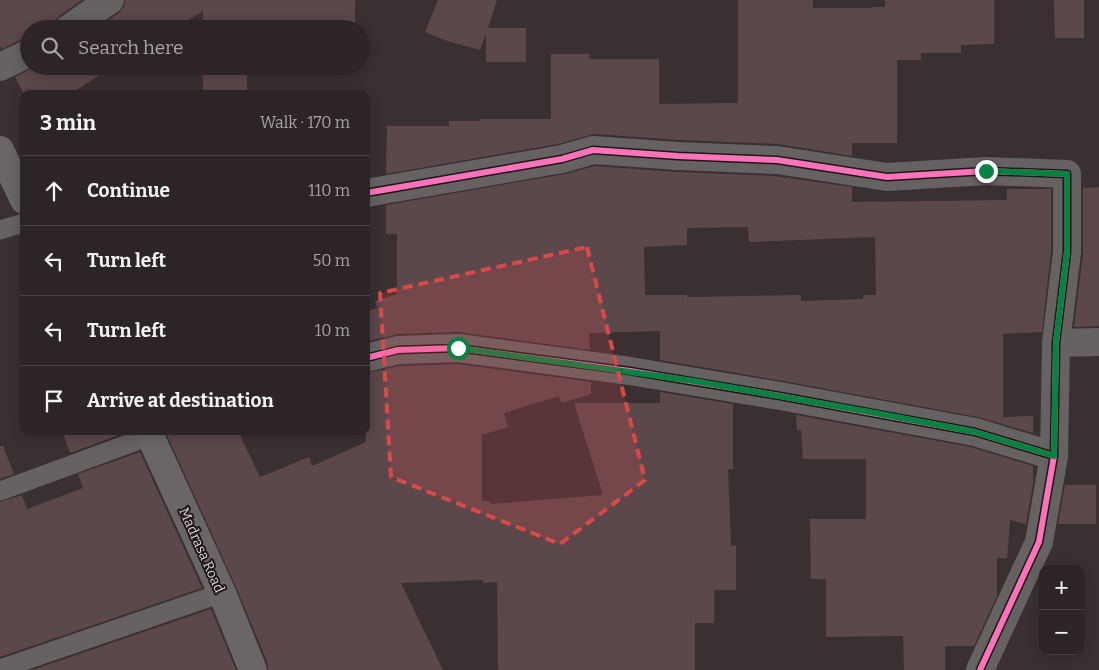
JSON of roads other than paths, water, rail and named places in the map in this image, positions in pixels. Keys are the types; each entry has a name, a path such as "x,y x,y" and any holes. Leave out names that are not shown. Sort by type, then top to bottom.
{"street":[{"path":"81,20 110,0"},
{"path":"0,67 20,57"},
{"path":"0,150 20,192"},
{"path":"370,192 562,159 593,150 777,160 887,177 986,171 1067,174 1067,252 1056,343 1054,456 1039,542 980,670"},
{"path":"1056,343 1099,342"},
{"path":"370,357 398,350 458,348 630,371 975,432 1054,456"},
{"name":"Madrasa Road","path":"154,435 253,670"}],"lane":[{"path":"0,230 20,224"},
{"path":"0,491 148,435"},
{"path":"0,668 222,593"}]}
